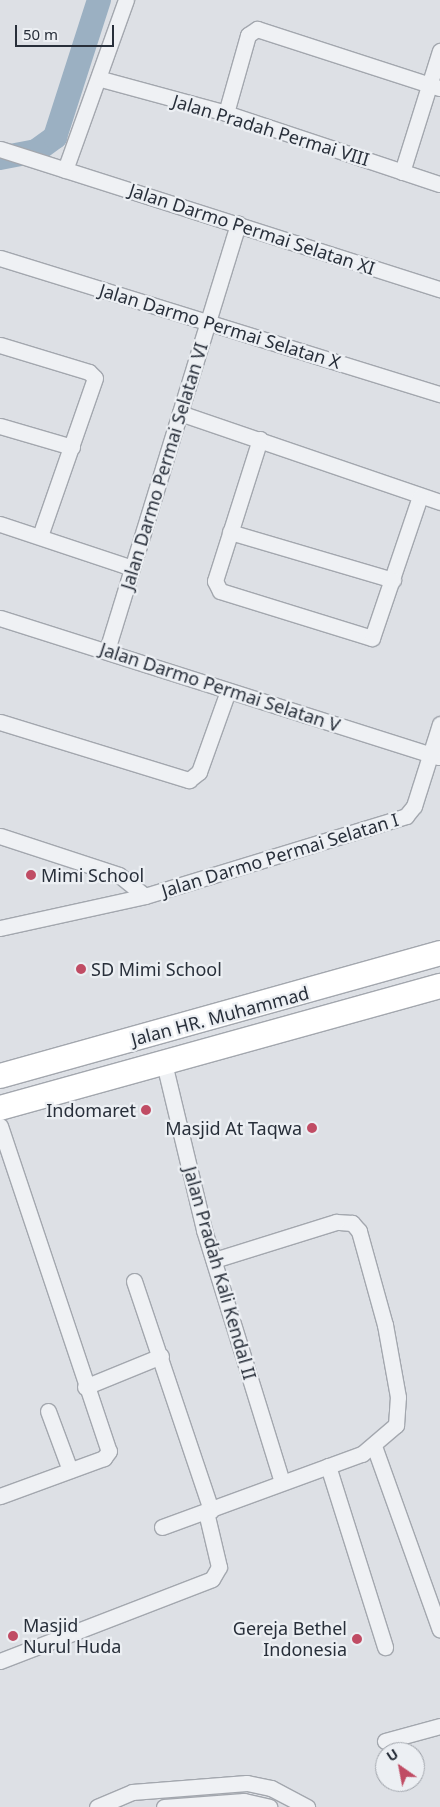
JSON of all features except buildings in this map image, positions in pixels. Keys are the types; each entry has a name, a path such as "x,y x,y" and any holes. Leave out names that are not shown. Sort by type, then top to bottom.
{"main road":[{"name":"Jalan HR. Muhammad","path":"1,1076 321,988 440,953"},
{"name":"Jalan HR. Muhammad","path":"6,1106 440,986"},
{"path":"321,988 329,1017"},
{"path":"46,1064 48,1082 56,1092"},
{"path":"1,1076 12,1092 6,1106"}],"street":[{"path":"64,170 101,80 126,0"},
{"path":"226,113 248,35 257,29 435,86"},
{"path":"402,172 435,86 440,51"},
{"name":"Jalan Pradah Permai VIII","path":"101,80 226,113 440,184"},
{"name":"Jalan Darmo Permai Selatan XI","path":"4,151 440,289"},
{"name":"Jalan Darmo Permai Selatan VI","path":"107,650 238,224"},
{"name":"Jalan Darmo Permai Selatan X","path":"0,258 440,394"},
{"path":"0,346 92,374 72,447 40,536"},
{"path":"180,413 440,502"},
{"path":"0,426 72,447"},
{"path":"260,439 215,581 220,591 365,639 375,634 420,496"},
{"path":"0,524 132,568"},
{"path":"230,532 393,580"},
{"name":"Jalan Darmo Permai Selatan V","path":"0,618 107,650 228,691 435,756"},
{"path":"0,722 189,780 199,772 228,691"},
{"name":"Jalan Darmo Permai Selatan I","path":"0,928 145,896 406,816 414,806 435,756 440,724"},
{"path":"0,836 119,875 145,896"},
{"name":"Jalan Pradah Kali Kendal II","path":"164,1063 214,1260 282,1482"},
{"path":"0,1126 85,1387 109,1451 104,1458 0,1496"},
{"path":"162,1528 328,1466 374,1446 396,1425 398,1397 382,1314 359,1231 352,1224 336,1222 214,1260"},
{"path":"0,1661 212,1579 219,1567 208,1511 161,1356 134,1281"},
{"path":"85,1387 161,1356"},
{"path":"48,1411 70,1470"},
{"path":"374,1446 440,1630"},
{"path":"328,1466 385,1647"},
{"path":"385,1740 440,1726"},
{"path":"97,1807 132,1792 247,1783 272,1788 307,1807"},
{"path":"164,1807 244,1801 269,1807"}],"waterway":[{"path":"0,158 36,151 55,137 99,0"}],"place":[{"name":"Mimi School","path":"31,875"},
{"name":"SD Mimi School","path":"81,969"},
{"name":"Indomaret","path":"146,1110"},
{"name":"Masjid At Taqwa","path":"312,1128"},
{"name":"Masjid Nurul Huda","path":"13,1636"},
{"name":"Gereja Bethel Indonesia","path":"357,1639"}]}
